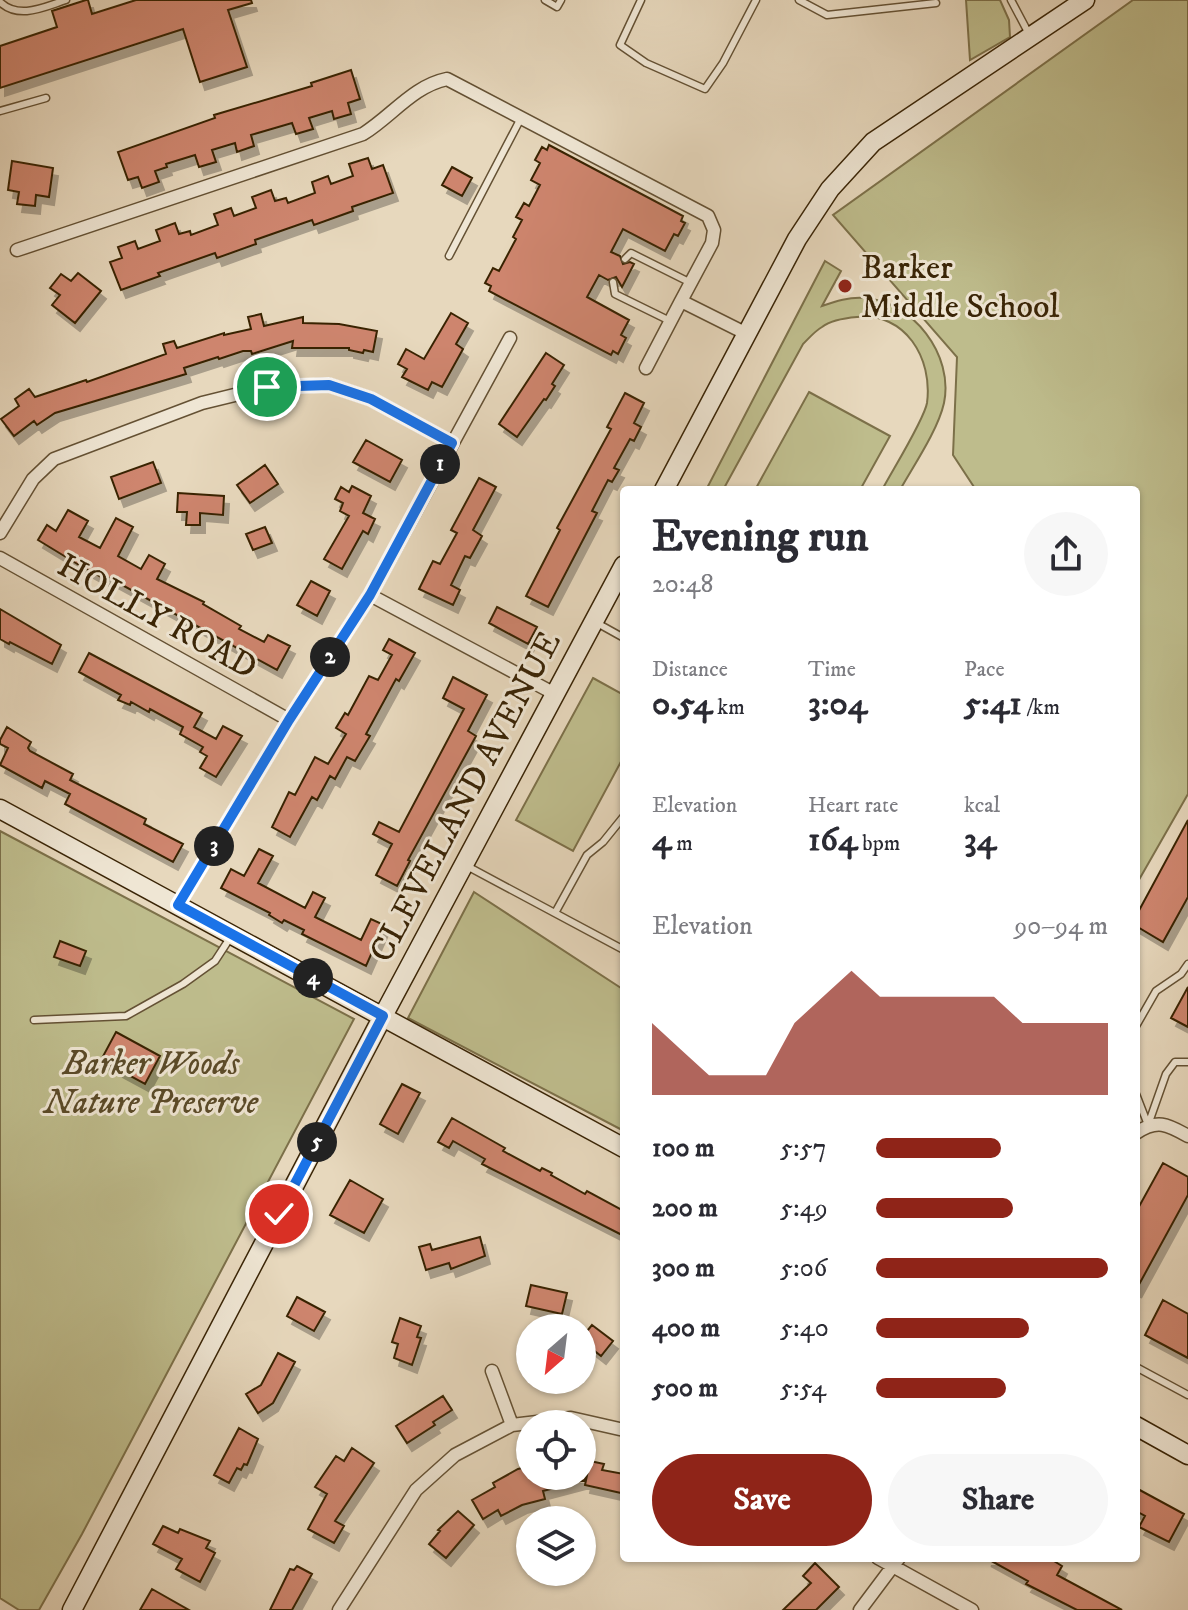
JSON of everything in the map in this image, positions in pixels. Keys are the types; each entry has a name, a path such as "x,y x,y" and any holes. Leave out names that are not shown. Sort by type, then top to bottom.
{"street":[{"path":"666,486 745,333 830,189 873,142 1085,0"},
{"path":"17,250 363,134 420,89 447,79 708,216 714,230 712,243 646,368"},
{"path":"681,301 745,333"},
{"path":"178,905 289,720 370,595 510,338"},
{"path":"0,533 33,479 54,459 202,403 267,387 329,385 371,399 452,443"},
{"name":"HOLLY ROAD","path":"0,558 289,720"},
{"name":"CLEVELAND AVENUE","path":"72,1610 620,572"},
{"path":"370,595 555,694"},
{"path":"0,809 620,1146"},
{"path":"1140,1130 1148,1125 1169,1125 1188,1136"},
{"path":"492,1371 512,1425"},
{"path":"339,1610 416,1490 455,1455 512,1425 571,1418 620,1429"},
{"path":"1140,1428 1188,1455"},
{"path":"860,1610 897,1562 972,1610"}],"lane":[{"path":"0,3 21,13 66,0"},
{"path":"545,0 557,7 561,0"},
{"path":"641,0 620,45 646,63 705,89 723,63 756,0"},
{"path":"799,0 813,3 827,15 936,3"},
{"path":"1011,0 1031,37"},
{"path":"0,111 46,98"},
{"path":"449,256 521,118"},
{"path":"625,259 631,253 691,283"},
{"path":"613,282 615,294 671,321"},
{"path":"593,622 620,636"},
{"path":"555,913 587,855 603,842 620,821"},
{"path":"464,865 620,948"},
{"path":"34,1020 126,1016 183,984 215,961 232,935"},
{"path":"1140,1019 1156,991 1181,974 1188,964"},
{"path":"1148,1125 1166,1074 1175,1062 1188,1062"},
{"path":"1140,1104 1148,1125"},
{"path":"1140,1369 1188,1395"}],"green space":[{"path":"966,0 1000,0 1009,20 1010,37 970,60"},
{"path":"1133,0 1188,0 1188,794 1140,878 1140,486 973,486 953,455 957,357 833,215"},
{"path":"825,261 841,271 822,306 853,298 882,301 913,320 936,349 943,367 944,403 931,436 902,486 884,486 925,411 928,386 925,370 912,341 902,330 874,317 857,317 830,323 803,344 725,486 708,486"},
{"path":"809,392 890,436 862,486 757,486"},
{"path":"593,678 620,693 620,763 573,851 516,820"},
{"name":"Barker Woods Nature Preserve","path":"0,831 354,1019 39,1610 19,1610 0,1598"},
{"path":"474,892 620,987 620,1129 408,1018"}],"building":[{"path":"88,0 92,14 136,0 251,0 252,3 228,10 247,67 200,82 183,29 0,88 0,46 57,27 52,11"},
{"path":"351,70 360,99 348,103 351,114 334,119 332,111 309,118 313,129 296,134 292,123 251,135 254,146 237,152 235,143 212,150 216,162 199,167 195,155 166,164 167,167 155,171 159,182 142,188 138,177 128,180 118,152 215,118 214,115 312,86 311,83"},
{"path":"549,145 683,216 681,221 685,223 678,236 674,234 665,251 623,229 611,252 620,256 623,264 634,264 622,287 616,277 608,280 599,275 587,297 629,320 621,335 626,338 618,354 613,351 611,355 489,291 491,286 485,283 493,268 499,271 516,239 513,237 522,220 516,217 524,203 529,206 540,185 531,180 540,163 535,160 542,147 547,150"},
{"path":"368,158 372,169 383,165 393,193 352,207 353,211 314,225 312,220 255,240 256,244 217,258 215,253 121,290 110,262 122,258 118,247 135,241 138,249 160,241 156,230 175,223 179,234 190,231 191,235 218,225 214,214 231,208 234,216 256,208 252,197 271,190 275,201 286,198 288,203 315,193 312,182 328,176 331,184 353,176 349,164"},
{"path":"12,161 53,168 49,197 36,195 35,206 17,204 19,192 8,190"},
{"path":"452,167 472,178 462,196 442,185"},
{"path":"78,273 101,291 75,323 52,305 60,295 50,288 61,274 71,281"},
{"path":"451,313 468,323 456,344 463,349 442,387 432,382 428,390 402,377 407,369 398,364 406,349 424,359"},
{"path":"261,314 264,326 303,317 303,323 339,324 377,331 373,352 364,350 363,353 349,348 292,348 293,341 252,354 251,351 243,351 184,368 186,374 55,413 37,425 34,421 14,436 1,419 19,406 15,399 29,389 35,397 166,354 163,344 174,341 177,348 224,333 251,329 248,317"},
{"path":"546,353 564,365 546,400 517,437 499,424"},
{"path":"625,393 644,403 634,423 641,427 634,441 630,439 614,468 619,470 612,482 608,480 592,511 597,513 548,607 526,596 560,530 557,528 611,429 607,427"},
{"path":"366,440 402,460 390,482 353,462"},
{"path":"153,462 161,483 119,499 111,477"},
{"path":"265,465 278,484 250,503 237,485"},
{"path":"479,478 496,487 473,530 482,536 470,558 465,556 451,585 460,590 453,605 419,589 433,561 440,564 457,533 451,530"},
{"path":"352,486 371,496 363,513 375,519 368,534 363,531 342,569 324,559 349,516 340,511 343,503 335,499 341,487 349,492"},
{"path":"178,493 224,496 223,515 200,513 200,525 186,525 187,512 177,512"},
{"path":"68,510 88,521 79,537 100,548 116,518 133,527 118,556 141,569 149,555 165,564 157,579 204,602 241,626 239,629 264,642 268,635 290,646 277,670 38,540 47,525 56,531"},
{"path":"265,527 272,543 253,550 246,534"},
{"path":"311,581 330,591 317,616 297,605"},
{"path":"497,607 537,627 528,644 489,623"},
{"path":"0,609 61,645 52,664 0,639"},
{"path":"389,639 415,653 399,681 396,679 355,761 347,757 335,779 330,776 317,800 312,797 290,837 272,827 289,792 295,795 315,757 328,764 346,734 336,728 345,713 348,715 369,676 378,680 392,655 383,650"},
{"path":"89,653 202,713 194,727 216,739 223,726 242,736 216,777 200,768 207,756 200,752 203,747 180,734 183,727 150,709 149,712 131,702 130,705 118,700 121,695 79,672"},
{"path":"453,677 487,695 468,731 476,736 397,886 376,875 392,844 373,834 379,822 399,832 464,709 443,698"},
{"path":"7,727 31,742 30,751 73,774 70,780 146,819 144,824 183,844 173,862 65,804 70,794 45,781 42,788 0,765 8,748 0,744"},
{"path":"1188,820 1188,897 1163,942 1140,928 1140,909"},
{"path":"259,849 273,856 258,883 305,908 313,892 325,898 315,917 361,940 371,919 384,925 366,966 221,888 231,869 244,876"},
{"path":"60,941 86,951 80,966 54,957"},
{"path":"1188,987 1188,1027 1171,1018"},
{"path":"116,1032 160,1056 145,1084 101,1060"},
{"path":"402,1084 420,1093 398,1134 380,1124"},
{"path":"452,1118 505,1148 503,1151 620,1209 620,1234 482,1164 485,1159 453,1141 449,1148 438,1142"},
{"path":"1163,1163 1188,1177 1188,1195 1140,1283 1140,1205"},
{"path":"350,1180 383,1199 364,1233 330,1215"},
{"path":"480,1237 485,1256 451,1269 449,1263 426,1270 419,1247 430,1244 432,1250"},
{"path":"531,1285 567,1293 562,1314 526,1306"},
{"path":"297,1297 325,1312 314,1331 287,1316"},
{"path":"1163,1300 1188,1314 1188,1358 1145,1335"},
{"path":"400,1318 421,1326 417,1337 421,1338 412,1365 394,1358 398,1344 392,1342"},
{"path":"596,1328 613,1341 601,1356 596,1352"},
{"path":"278,1353 295,1362 273,1403 258,1413 246,1394 261,1385"},
{"path":"443,1396 452,1410 407,1443 396,1426"},
{"path":"239,1428 258,1439 247,1465 244,1464 241,1470 237,1468 229,1483 214,1475"},
{"path":"352,1448 374,1463 335,1521 344,1526 334,1543 308,1529 327,1494 315,1487 336,1456 344,1461"},
{"path":"596,1462 604,1464 602,1470 620,1473 620,1493 596,1487"},
{"path":"516,1470 516,1490 547,1490 543,1491 545,1499 516,1506 501,1516 498,1510 483,1519 472,1500 495,1487 493,1483"},
{"path":"1140,1490 1184,1514 1169,1542 1140,1528 1145,1516 1140,1513"},
{"path":"458,1511 474,1525 446,1558 429,1544 438,1530"},
{"path":"163,1526 210,1541 206,1548 215,1553 200,1582 176,1569 182,1559 153,1544"},
{"path":"993,1562 1056,1562 1062,1566 1057,1575 1122,1610 1077,1610 1026,1584 1028,1581"},
{"path":"815,1563 839,1587 816,1610 783,1610 811,1583 803,1576"},
{"path":"297,1566 312,1574 292,1610 270,1610 290,1569 294,1570"},
{"path":"152,1589 189,1610 140,1610"}],"place":[{"name":"Barker Middle School","path":"845,286"}],"route":[{"path":"267,387 329,385 371,399 452,443 370,595 289,720 178,905 383,1016 279,1214"}]}
